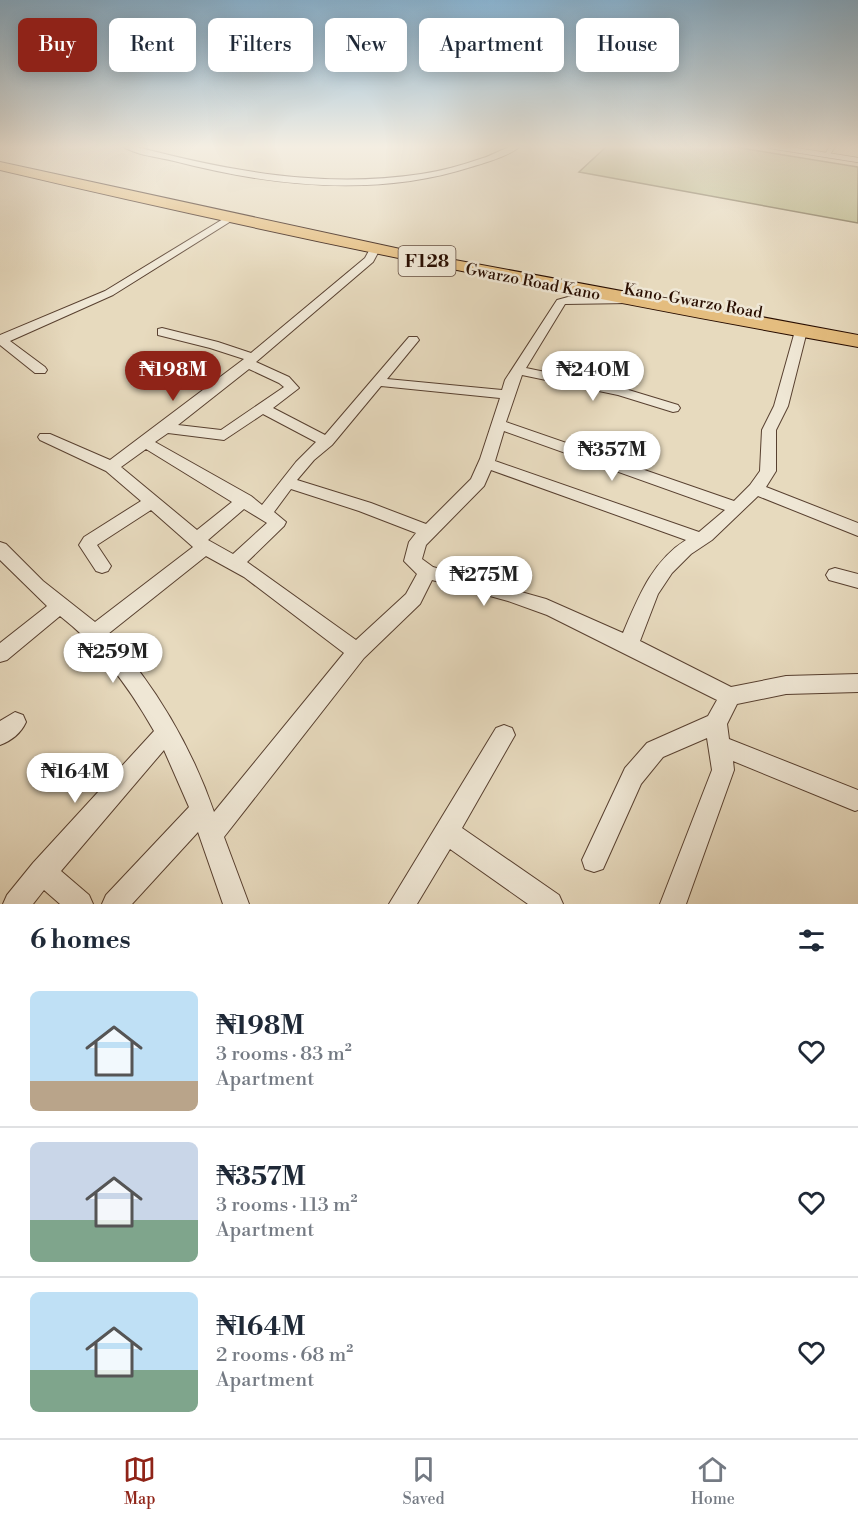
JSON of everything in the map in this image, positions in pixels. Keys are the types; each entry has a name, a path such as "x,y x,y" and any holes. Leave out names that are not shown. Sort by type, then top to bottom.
{"main road":[{"name":"Gwarzo Road Kano","path":"99,188 375,249 626,300 858,341"},
{"name":"Kano-Gwarzo Road","path":"135,188 430,252 633,291 858,330"}],"street":[{"path":"1,340 57,318 109,293 231,218"},
{"path":"111,466 166,428 298,322 369,260 375,249"},
{"path":"626,300 561,302 519,370 507,395 478,482 418,542 413,561 428,572 552,608 629,643 653,659 730,696 776,685 844,686 858,683"},
{"path":"629,643 650,591 666,568 685,549 701,539 737,508 756,489 768,471 769,430 781,406 801,331"},
{"path":"162,332 214,345 250,361 284,380 292,388 224,435 166,428"},
{"path":"1,340 40,370"},
{"path":"266,512 316,449 327,442 413,340"},
{"path":"519,370 622,392 673,408"},
{"path":"377,382 507,395"},
{"path":"264,409 327,442"},
{"path":"499,424 737,508"},
{"path":"45,437 111,466 201,543 235,563 357,652"},
{"path":"146,443 266,512 278,522 235,563"},
{"path":"486,463 701,539"},
{"path":"289,483 365,507 430,532"},
{"path":"756,489 858,530"},
{"path":"94,634 201,543 245,500"},
{"path":"102,566 88,545 90,541 151,502"},
{"path":"0,548 41,590 94,634 132,678 167,731 212,834 236,904"},
{"path":"212,834 357,652 413,599 428,572"},
{"path":"835,575 858,581"},
{"path":"0,654 60,606"},
{"path":"673,904 723,770 718,734 730,696"},
{"path":"16,904 167,731"},
{"path":"594,860 633,776 655,750 687,738 718,734 855,800"},
{"path":"402,904 504,735"},
{"path":"115,904 202,810"},
{"path":"447,832 550,904"},
{"path":"42,872 80,904"}],"green space":[{"path":"668,188 858,188 858,223"}]}
